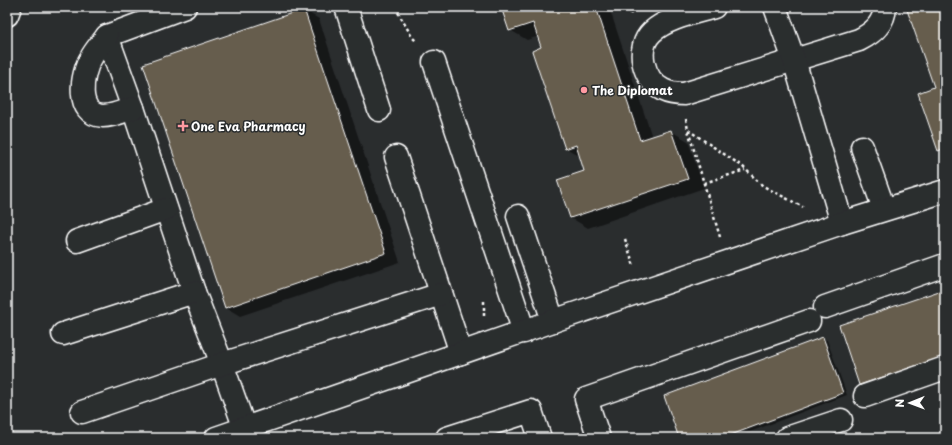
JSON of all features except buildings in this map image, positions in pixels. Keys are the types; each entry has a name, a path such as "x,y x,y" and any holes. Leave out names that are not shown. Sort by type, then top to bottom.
{"main road":[{"path":"7,15 10,7"},
{"path":"133,108 104,116 92,112 88,108 82,97 84,73 91,58 107,36 185,7"},
{"path":"346,7 379,110"},
{"path":"714,7 663,23 650,33 642,53 643,64 647,75 653,83 662,90 684,94 859,40 870,34 880,24 886,7"},
{"path":"775,7 794,60 842,223"},
{"path":"107,36 133,108 194,292 222,364 244,429"},
{"path":"434,62 524,332"},
{"path":"862,147 884,209"},
{"path":"396,157 461,353"},
{"path":"216,438 842,223 945,191"},
{"path":"76,241 166,209"},
{"path":"518,216 553,321"},
{"path":"826,307 945,265"},
{"path":"63,334 194,292"},
{"path":"82,412 222,364 442,294"},
{"path":"599,438 586,399 809,321"},
{"path":"865,396 945,368"},
{"path":"447,438 531,411 540,438"},
{"path":"787,438 841,420"}],"path":[{"path":"395,7 412,37 434,62"},
{"path":"684,94 688,130 722,243"},
{"path":"688,130 745,170 763,186 807,210"},
{"path":"704,183 745,170"},
{"path":"625,239 636,272"}],"place":[{"name":"The Diplomat","path":"584,90"},
{"name":"One Eva Pharmacy","path":"183,126"}]}
